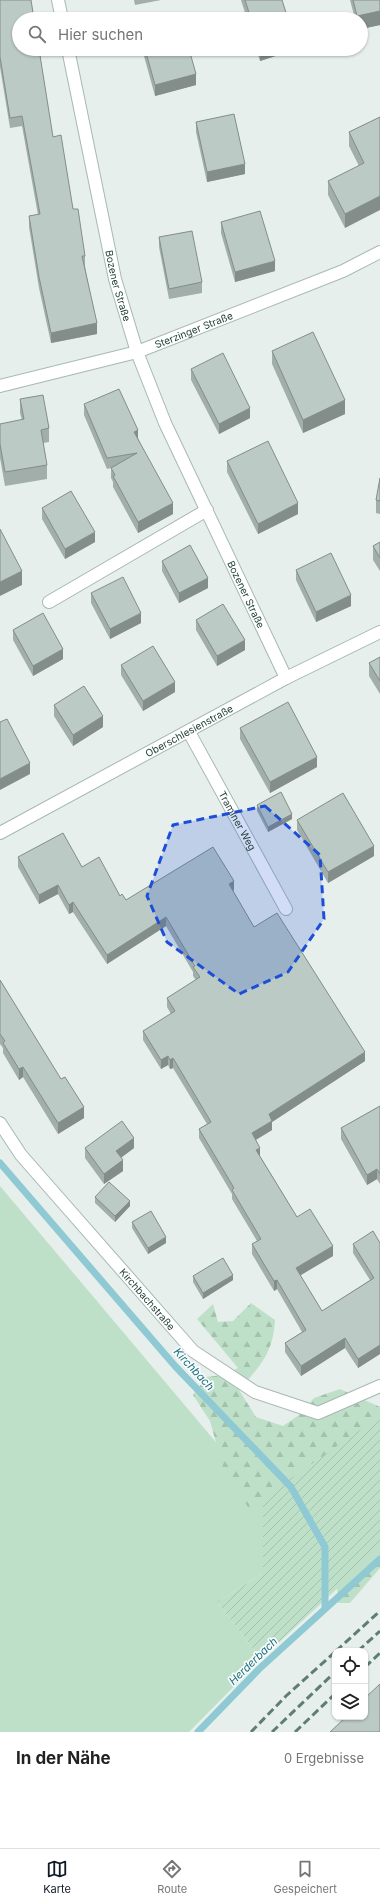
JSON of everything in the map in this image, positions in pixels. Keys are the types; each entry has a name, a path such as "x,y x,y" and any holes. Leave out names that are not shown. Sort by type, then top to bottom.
{"street":[{"path":"58,0 61,12"},
{"name":"Bozener Straße","path":"69,56 115,278 137,352 165,423 286,678"},
{"name":"Sterzinger Straße","path":"0,386 137,352 343,271 380,252"},
{"path":"49,602 207,510"},
{"name":"Oberschlesienstraße","path":"0,833 286,678 380,632"},
{"name":"Traminer Weg","path":"188,732 286,909"},
{"name":"Kirchbachstraße","path":"0,1123 21,1155 193,1352 255,1392 318,1413 380,1386"}],"highlighted area":[{"path":"265,806 320,855 324,919 288,972 239,994 167,942 147,896 173,825"}],"green space":[{"path":"0,1186 263,1498 263,1573 217,1602 261,1659 189,1732 0,1732"},
{"path":"251,1303 275,1320 274,1332 264,1359 239,1390 256,1417 283,1426 299,1415 314,1398 340,1389 380,1407 380,1568 350,1603 338,1603 335,1557 281,1500 248,1507 226,1478 210,1421 193,1395 206,1377 223,1375 238,1368 197,1319 213,1304 218,1322 233,1321"},
{"path":"380,1416 380,1549 261,1659 217,1602 263,1573 263,1498"}],"building":[{"path":"0,0 31,0 33,12 12,12 12,56 40,56 53,137 61,135 73,209 78,209 85,256 82,256 97,323 51,333 39,277 29,216 40,214 22,116 10,118 0,57"},
{"path":"245,0 282,0 286,12 249,12"},
{"path":"353,0 380,0 380,11 368,14 368,12 356,12"},
{"path":"147,56 191,56 196,74 155,85"},
{"path":"234,114 245,164 207,172 196,122"},
{"path":"380,117 380,196 345,214 328,181 364,163 349,132"},
{"path":"260,211 275,261 235,272 221,222"},
{"path":"192,231 202,282 169,289 159,237"},
{"path":"313,332 345,400 303,420 272,351"},
{"path":"223,353 250,408 219,424 191,369"},
{"path":"119,389 138,430 134,432 173,503 138,522 113,476 115,475 111,468 137,453 107,458 84,404"},
{"path":"43,395 49,428 41,430 47,465 5,472 0,444 0,424 24,419 20,399"},
{"path":"268,441 298,503 258,524 227,461"},
{"path":"380,478 380,501 376,500"},
{"path":"71,491 95,532 65,549 42,508"},
{"path":"0,529 22,571 0,582"},
{"path":"380,542 380,558 373,546"},
{"path":"190,545 208,578 179,593 162,561"},
{"path":"331,553 351,595 316,612 296,570"},
{"path":"123,577 141,613 110,629 91,593"},
{"path":"223,604 245,640 217,656 196,620"},
{"path":"43,613 63,649 33,666 13,630"},
{"path":"153,646 175,682 143,701 121,665"},
{"path":"380,657 380,681 369,663"},
{"path":"84,686 103,716 73,735 54,705"},
{"path":"288,702 317,757 270,782 240,728"},
{"path":"7,719 30,763 0,779 0,722"},
{"path":"281,792 292,814 268,827 257,805"},
{"path":"343,793 374,846 328,872 297,820"},
{"path":"63,833 82,867 99,857 120,896 122,894 126,900 213,847 234,881 229,884 254,927 277,913 365,1052 269,1114 272,1121 252,1133 260,1148 256,1150 297,1217 310,1209 333,1246 296,1268 322,1311 374,1278 353,1244 373,1231 380,1243 380,1345 358,1359 345,1338 301,1366 285,1343 306,1330 277,1280 274,1281 252,1244 261,1239 232,1190 234,1188 199,1129 211,1122 173,1058 170,1060 168,1056 161,1060 143,1031 175,1011 167,998 200,977 166,917 107,955 73,902 69,905 58,885 39,895 18,857"},
{"path":"0,980 61,1079 65,1077 84,1107 58,1123 23,1067 19,1069 3,1043 5,1041 0,1034"},
{"path":"380,1106 380,1174 377,1169 367,1175 341,1128"},
{"path":"122,1121 134,1138 116,1151 123,1160 104,1174 85,1148"},
{"path":"109,1182 130,1201 115,1216 95,1197"},
{"path":"151,1211 166,1237 148,1248 132,1222"},
{"path":"223,1258 233,1275 203,1293 193,1276"},
{"path":"380,1684 380,1732 330,1732 343,1720 368,1720 368,1695"}],"waterway":[{"name":"Kirchbach","path":"0,1163 175,1366 291,1487 325,1547 325,1608"},
{"name":"Herderbach","path":"198,1732 259,1669 380,1559"}],"railway":[{"path":"339,1648 380,1611"},
{"path":"361,1648 380,1631"},
{"path":"368,1664 380,1653"},
{"path":"251,1732 286,1696 332,1655"},
{"path":"272,1732 332,1675"},
{"path":"295,1732 332,1697"}]}
